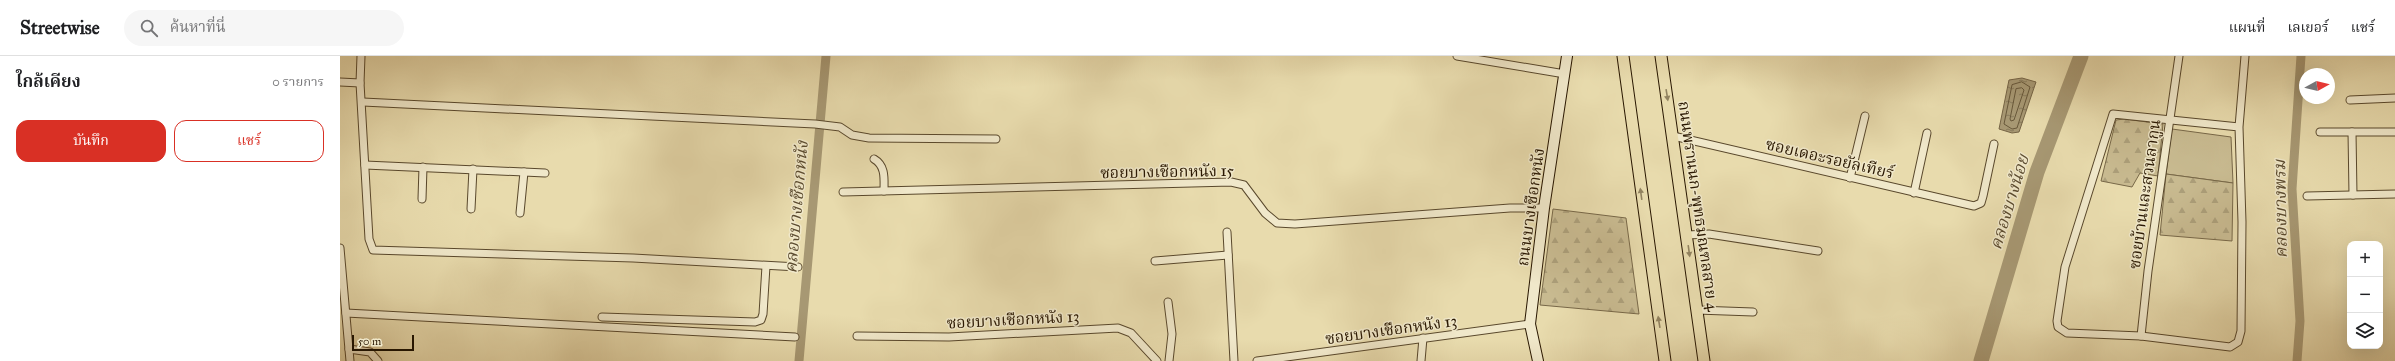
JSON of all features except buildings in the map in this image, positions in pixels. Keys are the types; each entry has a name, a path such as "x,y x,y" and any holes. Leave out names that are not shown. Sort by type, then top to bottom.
{"main road":[{"path":"1622,56 1665,361"},
{"name":"ถนนพรานนก-พุทธมณฑลสาย 4","path":"1661,56 1704,361"}],"street":[{"path":"361,56 360,83 363,102 369,240 373,250 376,252 633,258 798,267"},
{"path":"1457,56 1565,74"},
{"name":"ถนนบางเชือกหนัง","path":"1538,361 1530,324 1544,208 1567,56"},
{"name":"ซอยบ้านและสวนลากูน","path":"2141,336 2148,271 2179,56"},
{"path":"2239,127 2113,114 2065,266 2058,313 2058,327 2068,333 2141,336 2230,347 2240,338 2242,222 2239,127 2245,56"},
{"path":"340,82 360,83"},
{"path":"2350,100 2395,98"},
{"path":"363,102 835,126 852,135 869,138 996,139"},
{"path":"1850,178 1865,116"},
{"path":"2320,132 2395,132"},
{"path":"2352,132 2354,194"},
{"path":"1914,193 1927,133"},
{"name":"ซอยเดอะรอยัลเทียร์","path":"1673,136 1974,206 1980,203 1994,144"},
{"path":"874,159 880,162 884,171 884,191"},
{"path":"366,165 545,173"},
{"path":"422,199 423,167"},
{"path":"471,209 473,169"},
{"path":"520,213 524,172"},
{"name":"ซอยบางเชือกหนัง 15","path":"843,192 1230,182 1244,185 1265,213 1277,223 1295,224 1510,208 1544,208"},
{"path":"2307,196 2395,194"},
{"path":"1227,232 1234,361"},
{"path":"1687,235 1708,234 1818,251"},
{"path":"340,248 346,313 344,335 349,349 350,361"},
{"path":"1155,261 1228,255"},
{"path":"602,317 755,322 761,320 763,314 766,266"},
{"path":"1168,302 1172,334 1169,361"},
{"path":"1698,310 1754,312"},
{"path":"346,313 795,337"},
{"name":"ซอยบางเชือกหนัง 13","path":"1256,361 1530,324"},
{"name":"ซอยบางเชือกหนัง 13","path":"857,336 949,337 1118,328 1131,333 1157,361"},
{"path":"1422,361 1423,338"},
{"path":"349,349 370,352 378,361"}],"green space":[{"path":"2124,119 2163,124 2158,176 2140,173 2132,187 2101,181 2116,120"},
{"path":"2172,129 2231,137 2233,183 2166,174"},
{"path":"2166,174 2233,183 2232,241 2160,235"},
{"path":"1553,209 1626,218 1639,314 1540,305"}],"water":[{"path":"2022,78 2036,82 2019,132 2012,133 1999,129 2009,80"}],"waterway":[{"name":"คลองบางเชือกหนัง","path":"799,361 826,56"},
{"name":"คลองบางน้อย","path":"1981,361 2037,172 2081,56"},
{"name":"คลองบางพรม","path":"2297,361 2300,321 2292,189 2301,56"}]}
